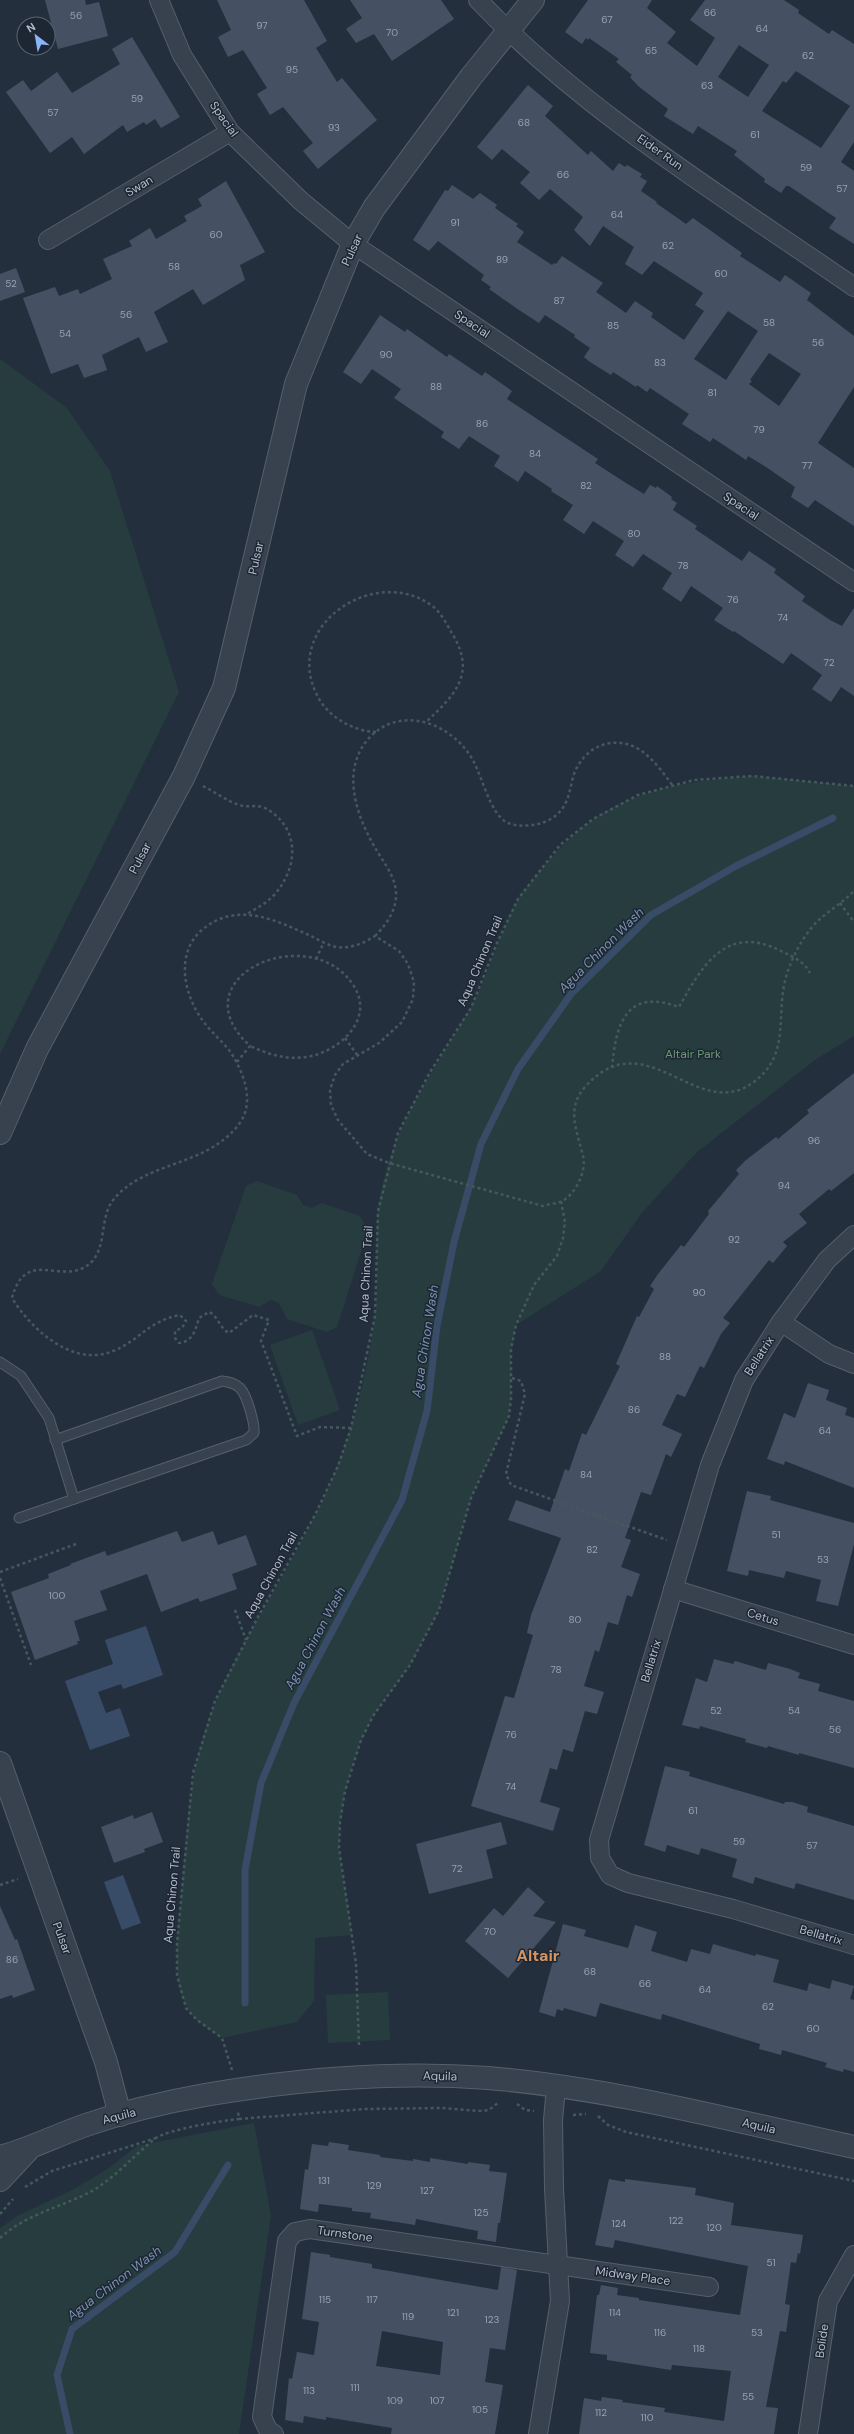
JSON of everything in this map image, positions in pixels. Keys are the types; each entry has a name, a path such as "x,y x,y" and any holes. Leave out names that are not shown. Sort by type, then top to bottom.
{"street":[{"name":"Spacial","path":"159,0 182,55 230,132 301,201 353,244 854,582"},
{"name":"Eider Run","path":"478,0 508,31 644,141 854,287"},
{"name":"Pulsar","path":"0,1133 37,1049 184,776 224,688 296,384 353,244 374,208 533,0"},
{"name":"Swan","path":"48,240 230,132"},
{"name":"Bellatrix","path":"854,1235 827,1260 781,1322 744,1380 710,1465 599,1840 600,1858 610,1875 628,1883 733,1909 854,1945"},
{"path":"781,1322 829,1354 854,1364"},
{"name":"Cetus","path":"673,1589 854,1645"},
{"name":"Pulsar","path":"0,1763 106,2062 120,2114"},
{"name":"Aquila","path":"0,2157 29,2149 58,2135 120,2114 203,2096 321,2079 403,2075 489,2078 556,2087 696,2112 854,2147"},
{"path":"538,2434 560,2301 554,2181 553,2120 556,2087"},
{"name":"Aquila","path":"0,2180 29,2149"},
{"name":"Turnstone","path":"274,2434 268,2430 262,2417 287,2241 296,2232 310,2229 558,2264"},
{"name":"Bolide","path":"808,2434 828,2301 854,2254"},
{"name":"Midway Place","path":"558,2264 709,2287"}],"lane":[{"path":"0,1362 21,1376 36,1397 48,1418 74,1499"},
{"path":"19,1518 246,1440 254,1433 255,1424 241,1389 232,1382 222,1381 55,1440"}],"path":[{"path":"376,732 356,728 329,713 319,700 309,672 314,641 333,614 357,599 380,592 399,592 417,598 432,606 443,619 462,656 464,672 459,684 452,696 426,722"},
{"path":"351,1428 320,1427 297,1436 261,1341 269,1320 253,1315 229,1333 222,1330 215,1315 209,1312 199,1318 193,1335 187,1342 179,1344 175,1338 175,1331 182,1328 186,1321 180,1314 170,1316 144,1329 113,1351 96,1356 58,1345 42,1334 28,1321 12,1298 15,1287 22,1278 33,1271 44,1268 71,1272 83,1268 92,1262 103,1237 106,1209 128,1185 208,1151 230,1135 241,1123 247,1095 244,1077 237,1062 202,1020 195,1007 186,978 184,962 187,950 193,938 215,921 230,915 247,914 266,917 337,947 349,947 364,943 375,936 392,913 396,898 395,883 357,808 354,779 354,767 369,739 376,732 399,721 426,722 463,746 479,770 498,814 506,822 516,825 542,823 554,817 563,808 569,797 578,766 592,749 605,744 618,742 641,750 662,771 672,786"},
{"path":"184,776 238,805 264,807 284,821 290,834 292,852 291,864 283,881 271,898 247,914"},
{"name":"Aqua Chinon Trail","path":"233,2075 230,2056 222,2038 197,2020 186,2008 177,1975 176,1943 193,1773 215,1701 315,1515 338,1466 351,1428 375,1316 378,1211 389,1163 398,1133 430,1072 471,1008 497,943 518,899 560,845 593,819 638,795 694,780 752,776 854,786"},
{"path":"375,936 400,951 408,964 414,982 413,999 402,1022 379,1043 343,1064 335,1075 330,1090 331,1105 338,1120 368,1154 389,1163 543,1206 561,1201 571,1194 583,1171 584,1157 576,1136 574,1120 577,1101 583,1088 594,1077 612,1068 632,1063 646,1064 684,1079 698,1088 712,1092 738,1090 751,1084 771,1065 777,1054 783,988 794,958 806,936 820,919 854,891"},
{"path":"840,903 854,922"},
{"path":"316,959 324,942"},
{"path":"612,1068 615,1039 628,1013 644,1002 653,1000 679,1008 700,970 710,958 722,950 738,944 763,944 801,961 810,972"},
{"path":"291,956 316,959 338,969 350,980 359,994 361,1008 358,1022 345,1038 324,1052 306,1057 275,1056 250,1046 238,1035 230,1022 227,1007 230,991 236,980 263,962 277,958 291,956"},
{"path":"345,1038 358,1056"},
{"path":"237,1062 250,1046"},
{"path":"359,2045 356,1964 339,1848 340,1822 345,1791 361,1740 373,1716 410,1665 439,1610 471,1498 509,1416 512,1378 511,1349 516,1325 534,1285 558,1256 563,1238 565,1222 561,1201"},
{"path":"512,1378 521,1381 525,1394 506,1474 511,1484 686,1546"},
{"path":"0,1572 76,1544"},
{"path":"0,1578 31,1665"},
{"path":"235,1610 246,1641"},
{"path":"21,2192 52,2171 220,2120 239,2119 238,2108"},
{"path":"0,2238 9,2229 44,2211 92,2190 128,2165 157,2138"},
{"path":"0,2214 16,2197"}],"green space":[{"path":"0,359 67,408 110,471 179,692 0,1054"},
{"name":"Altair Park","path":"752,776 854,786 854,1036 815,1060 696,1153 641,1214 601,1271 516,1325 511,1349 511,1399 509,1416 471,1498 439,1610 410,1665 373,1716 361,1740 345,1791 340,1822 339,1848 352,1935 315,1938 314,2001 297,2022 222,2038 203,2025 191,2014 182,1997 177,1969 177,1940 185,1847 195,1771 200,1746 217,1698 251,1630 289,1564 324,1497 339,1463 351,1427 359,1400 371,1344 375,1316 377,1290 376,1236 378,1210 383,1182 391,1155 401,1130 412,1106 475,999 510,914 517,901 539,872 562,846 585,826 609,810 634,798 660,789 688,783"},
{"path":"257,1181 297,1195 303,1205 312,1208 322,1203 360,1216 368,1230 337,1327 327,1332 287,1319 279,1303 271,1300 259,1307 219,1295 212,1284 246,1186"},
{"path":"312,1330 340,1410 298,1425 270,1345"},
{"path":"388,1992 390,2040 328,2043 326,1995"},
{"path":"254,2123 271,2215 239,2434 0,2434 0,2228 17,2216 72,2190 106,2170 137,2146"}],"water":[{"path":"146,1626 163,1675 123,1689 121,1684 98,1692 106,1713 120,1708 130,1736 90,1750 65,1681 113,1664 105,1640"},
{"path":"123,1875 141,1923 122,1930 104,1882"}],"building":[{"path":"45,0 85,0 86,5 99,2 108,36 58,49 56,41 56,16 49,16"},
{"path":"217,0 304,0 327,41 316,48 337,82 342,78 377,120 318,169 303,151 313,143 283,107 270,115 257,94 267,88 243,50 228,57 218,37 231,30"},
{"path":"350,0 441,0 454,19 392,61 374,34 356,43 346,29 362,18"},
{"path":"588,0 652,0 647,8 676,32 667,43 697,66 715,38 690,20 705,0 784,0 799,10 798,13 829,34 832,30 854,44 854,142 841,162 854,171 854,244 829,228 836,218 789,186 786,186 781,193 764,182 765,179 734,155 737,151 698,126 693,134 664,116 668,109 638,86 630,77 632,75 616,62 619,59 589,38 588,40 586,38 582,44 565,32","holes":["739,45 769,65 748,97 718,77","796,71 850,106 821,148 762,111 783,81 786,83"]},
{"path":"132,37 180,117 161,128 155,119 146,125 144,122 127,132 123,125 84,154 72,137 50,153 6,92 23,80 31,91 57,72 72,93 120,64 112,49"},
{"path":"528,85 553,106 545,116 588,155 591,151 613,171 619,163 625,167 627,165 642,174 640,177 647,181 641,191 657,202 656,203 686,224 693,218 742,253 740,256 780,282 785,275 811,293 807,300 854,336 854,387 818,443 854,468 854,526 815,500 808,508 791,497 795,487 766,467 748,456 746,460 713,438 710,442 682,424 689,414 650,388 647,392 637,385 636,387 613,372 611,375 590,362 584,357 590,348 574,337 575,335 545,315 539,323 519,310 489,289 491,287 481,280 484,275 438,241 429,251 413,240 445,190 448,191 452,185 473,199 480,193 497,205 495,208 518,224 516,226 524,232 517,242 552,265 554,263 556,264 562,256 603,283 596,292 626,313 635,301 653,313 651,317 684,340 704,311 695,305 703,293 654,261 642,275 625,264 634,247 603,226 590,246 574,230 583,217 550,189 539,200 520,183 530,172 502,149 492,160 477,147","holes":["728,311 758,331 726,380 694,359","769,353 801,374 779,406 749,384 752,381 750,380"]},
{"path":"226,181 265,252 240,265 245,280 203,305 193,289 154,312 168,342 146,352 139,337 102,355 107,370 84,378 78,364 51,374 23,298 55,287 59,296 78,289 80,294 112,279 103,259 132,246 129,241 150,228 156,239 187,221 184,216 202,206 198,199"},
{"path":"16,268 25,292 0,301 0,274"},
{"path":"380,315 405,332 407,329 447,357 449,354 482,376 485,372 512,391 507,399 598,459 595,463 626,483 644,494 650,485 656,488 657,486 672,497 671,499 677,503 673,510 697,526 695,529 742,561 749,551 776,569 774,573 805,596 802,601 830,620 842,626 854,608 854,696 841,687 831,702 812,689 822,675 791,653 783,664 734,631 733,632 714,620 723,608 691,586 681,602 662,589 672,573 643,554 633,567 615,555 624,541 593,521 584,534 563,520 573,505 551,491 552,489 525,471 518,482 494,466 500,456 469,436 459,449 441,437 444,432 394,398 401,389 372,369 361,384 343,372"},
{"path":"854,1073 854,1173 831,1191 829,1189 799,1214 807,1223 783,1242 787,1246 773,1263 769,1260 723,1318 730,1323 721,1334 704,1368 700,1366 685,1397 677,1394 662,1425 682,1434 671,1457 666,1454 651,1495 641,1492 625,1538 631,1540 621,1567 640,1574 632,1597 627,1595 618,1625 608,1622 599,1652 595,1650 584,1686 604,1692 597,1714 585,1711 573,1752 563,1749 557,1770 550,1768 540,1802 560,1808 553,1831 471,1806 505,1696 514,1698 533,1635 527,1633 531,1615 561,1538 508,1520 516,1500 550,1512 565,1469 569,1471 582,1433 586,1435 620,1366 616,1364 637,1316 639,1317 654,1289 650,1286 658,1274 681,1245 684,1247 709,1214 708,1211 739,1174 736,1170 746,1160 776,1137 778,1139 809,1113 807,1110"},
{"path":"808,1383 829,1390 826,1400 847,1408 845,1415 854,1418 854,1488 785,1461 784,1465 767,1459 784,1413 795,1418"},
{"path":"747,1491 771,1496 770,1500 854,1523 854,1544 838,1606 816,1601 821,1580 786,1571 784,1578 749,1570 748,1576 727,1571"},
{"path":"177,1531 182,1542 213,1531 218,1545 246,1535 257,1565 232,1574 237,1589 200,1602 198,1598 161,1612 147,1574 100,1591 107,1610 74,1621 80,1641 77,1641 78,1644 35,1660 11,1592 49,1578 48,1574 105,1551 107,1556"},
{"path":"714,1659 733,1664 735,1661 766,1670 768,1663 790,1669 800,1673 798,1678 820,1684 818,1691 854,1701 854,1768 799,1753 799,1755 768,1746 767,1748 745,1742 746,1739 700,1726 699,1729 682,1725 696,1678 707,1682"},
{"path":"665,1766 690,1772 689,1776 784,1804 785,1802 792,1802 808,1807 807,1812 854,1826 854,1900 796,1883 794,1889 755,1877 753,1884 732,1877 737,1859 701,1848 699,1855 667,1845 665,1852 644,1845"},
{"path":"152,1812 163,1842 144,1849 145,1852 114,1863 101,1827 133,1815 134,1819"},
{"path":"501,1822 507,1844 486,1850 493,1878 429,1894 416,1844"},
{"path":"528,1887 545,1902 533,1916 556,1922 508,1978 465,1941 494,1908 503,1916"},
{"path":"0,1906 15,1940 17,1939 35,1990 13,1998 12,1995 0,1999"},
{"path":"563,1924 586,1930 584,1936 628,1948 635,1925 657,1932 651,1951 687,1962 691,1949 710,1954 713,1944 755,1956 756,1954 779,1960 773,1982 807,1991 809,1983 830,1989 832,1980 854,1986 850,1999 854,2000 854,2072 844,2069 843,2072 825,2067 827,2063 782,2050 781,2055 759,2049 760,2044 662,2014 661,2020 600,2003 596,2017 564,2008 563,2011 557,2009 555,2017 539,2012"},
{"path":"329,2142 349,2145 348,2150 380,2155 380,2157 413,2161 413,2159 430,2162 430,2158 468,2164 468,2162 490,2165 489,2171 507,2173 496,2242 477,2239 478,2231 416,2219 415,2225 370,2218 371,2213 352,2211 352,2208 319,2204 318,2212 300,2209 305,2169 308,2170 312,2144 328,2146"},
{"path":"609,2179 625,2182 625,2179 696,2188 695,2195 734,2203 731,2225 803,2235 800,2254 798,2253 796,2263 791,2262 785,2304 790,2305 786,2332 780,2331 766,2407 778,2408 774,2434 579,2434 584,2398 601,2401 602,2397 623,2400 622,2402 665,2408 664,2412 724,2421 731,2371 672,2365 671,2370 607,2360 607,2355 590,2353 597,2295 599,2295 601,2285 618,2288 617,2295 639,2298 639,2300 740,2315 748,2266 615,2240 613,2248 595,2245"},
{"path":"311,2252 330,2255 330,2257 372,2264 372,2268 498,2290 501,2267 517,2270 505,2350 490,2348 485,2382 503,2385 495,2434 391,2434 392,2428 326,2417 326,2420 304,2416 303,2423 285,2420 289,2378 292,2379 297,2352 314,2355 319,2322 302,2319","holes":["382,2331 443,2342 440,2375 376,2366"]}],"waterway":[{"name":"Agua Chinon Wash","path":"245,2003 245,1870 261,1783 294,1703 402,1500 427,1411 437,1326 454,1242 481,1144 518,1069 571,994 651,915 736,866 833,818"},
{"name":"Agua Chinon Wash","path":"70,2434 57,2375 72,2329 175,2252 228,2165"}],"district":[{"name":"Altair","path":"538,1955"}]}
